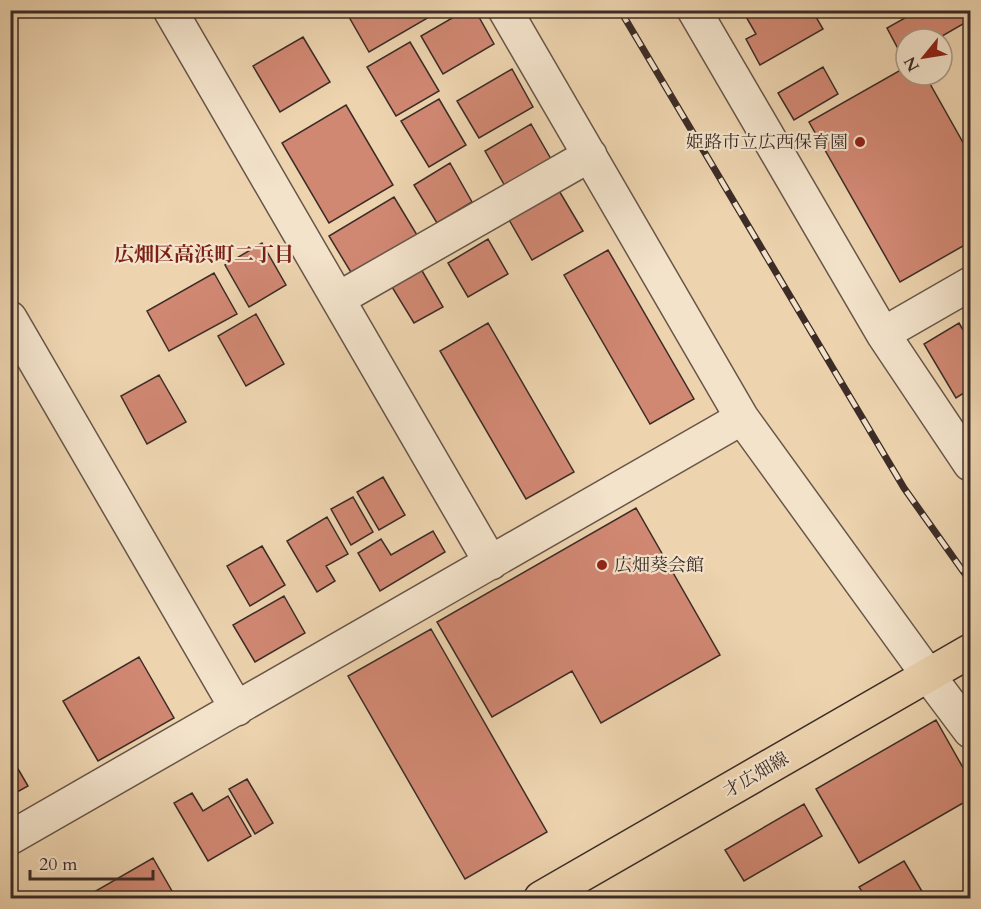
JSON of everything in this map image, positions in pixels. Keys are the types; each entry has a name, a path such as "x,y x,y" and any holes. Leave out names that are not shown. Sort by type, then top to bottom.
{"main road":[{"name":"才広畑線","path":"541,898 970,651"}],"street":[{"path":"170,10 491,563"},
{"path":"505,10 742,418 970,731"},
{"path":"694,10 882,334 970,464"},
{"path":"338,299 591,155"},
{"path":"882,334 970,284"},
{"path":"10,318 237,710"},
{"path":"10,838 237,710 742,418"}],"building":[{"path":"345,10 428,10 431,16 369,52"},
{"path":"466,10 475,10 494,44 443,74 421,36"},
{"path":"753,10 812,10 823,29 760,65 746,39 756,34 745,15"},
{"path":"901,10 966,10 970,20 954,29 954,27 894,27 894,41 887,28 905,18"},
{"path":"303,37 330,82 280,112 253,66"},
{"path":"410,42 439,91 396,116 367,67"},
{"path":"823,67 838,94 794,120 778,93"},
{"path":"512,69 533,107 479,138 457,101"},
{"path":"894,74 894,87 932,87 970,155 970,242 900,282 809,122"},
{"path":"439,99 466,145 429,167 401,121"},
{"path":"346,105 393,185 329,223 282,143"},
{"path":"531,124 551,159 505,186 485,151"},
{"path":"450,163 472,202 437,223 414,185"},
{"path":"558,189 583,231 532,260 508,218"},
{"path":"394,197 417,235 352,274 329,236"},
{"path":"488,239 508,274 468,297 448,263"},
{"path":"262,243 286,285 249,307 225,265"},
{"path":"608,250 694,399 650,424 564,275"},
{"path":"421,269 443,307 414,323 392,287"},
{"path":"214,273 237,314 169,351 147,311"},
{"path":"256,314 284,364 246,386 218,336"},
{"path":"488,323 574,472 526,499 440,351"},
{"path":"959,323 970,342 970,389 956,398 924,344"},
{"path":"159,375 186,422 147,444 121,396"},
{"path":"383,477 405,515 379,530 357,492"},
{"path":"353,497 373,532 351,545 331,509"},
{"name":"広畑葵会館","path":"636,508 720,655 601,723 572,671 492,717 437,622"},
{"path":"327,517 348,554 326,566 335,581 317,592 287,541"},
{"path":"433,531 445,552 380,591 358,553 381,539 391,555"},
{"path":"262,546 285,585 250,606 227,566"},
{"path":"284,596 305,633 255,662 233,625"},
{"path":"431,629 547,832 465,879 348,676"},
{"path":"139,657 174,718 98,761 63,701"},
{"path":"936,720 970,780 970,799 859,863 816,789"},
{"path":"10,755 28,786 10,796"},
{"path":"247,779 273,823 255,834 229,789"},
{"path":"192,793 203,811 228,796 251,836 208,861 174,803"},
{"path":"804,804 822,836 744,881 725,850"},
{"path":"153,858 176,898 98,898 94,892"},
{"path":"904,861 926,898 866,898 859,887"}],"railway":[{"path":"620,10 904,488 970,581"}],"place":[{"name":"姫路市立広西保育園","path":"860,142"},
{"name":"広畑葵会館","path":"602,565"}],"district":[{"name":"広畑区高浜町二丁目","path":"204,254"}]}
